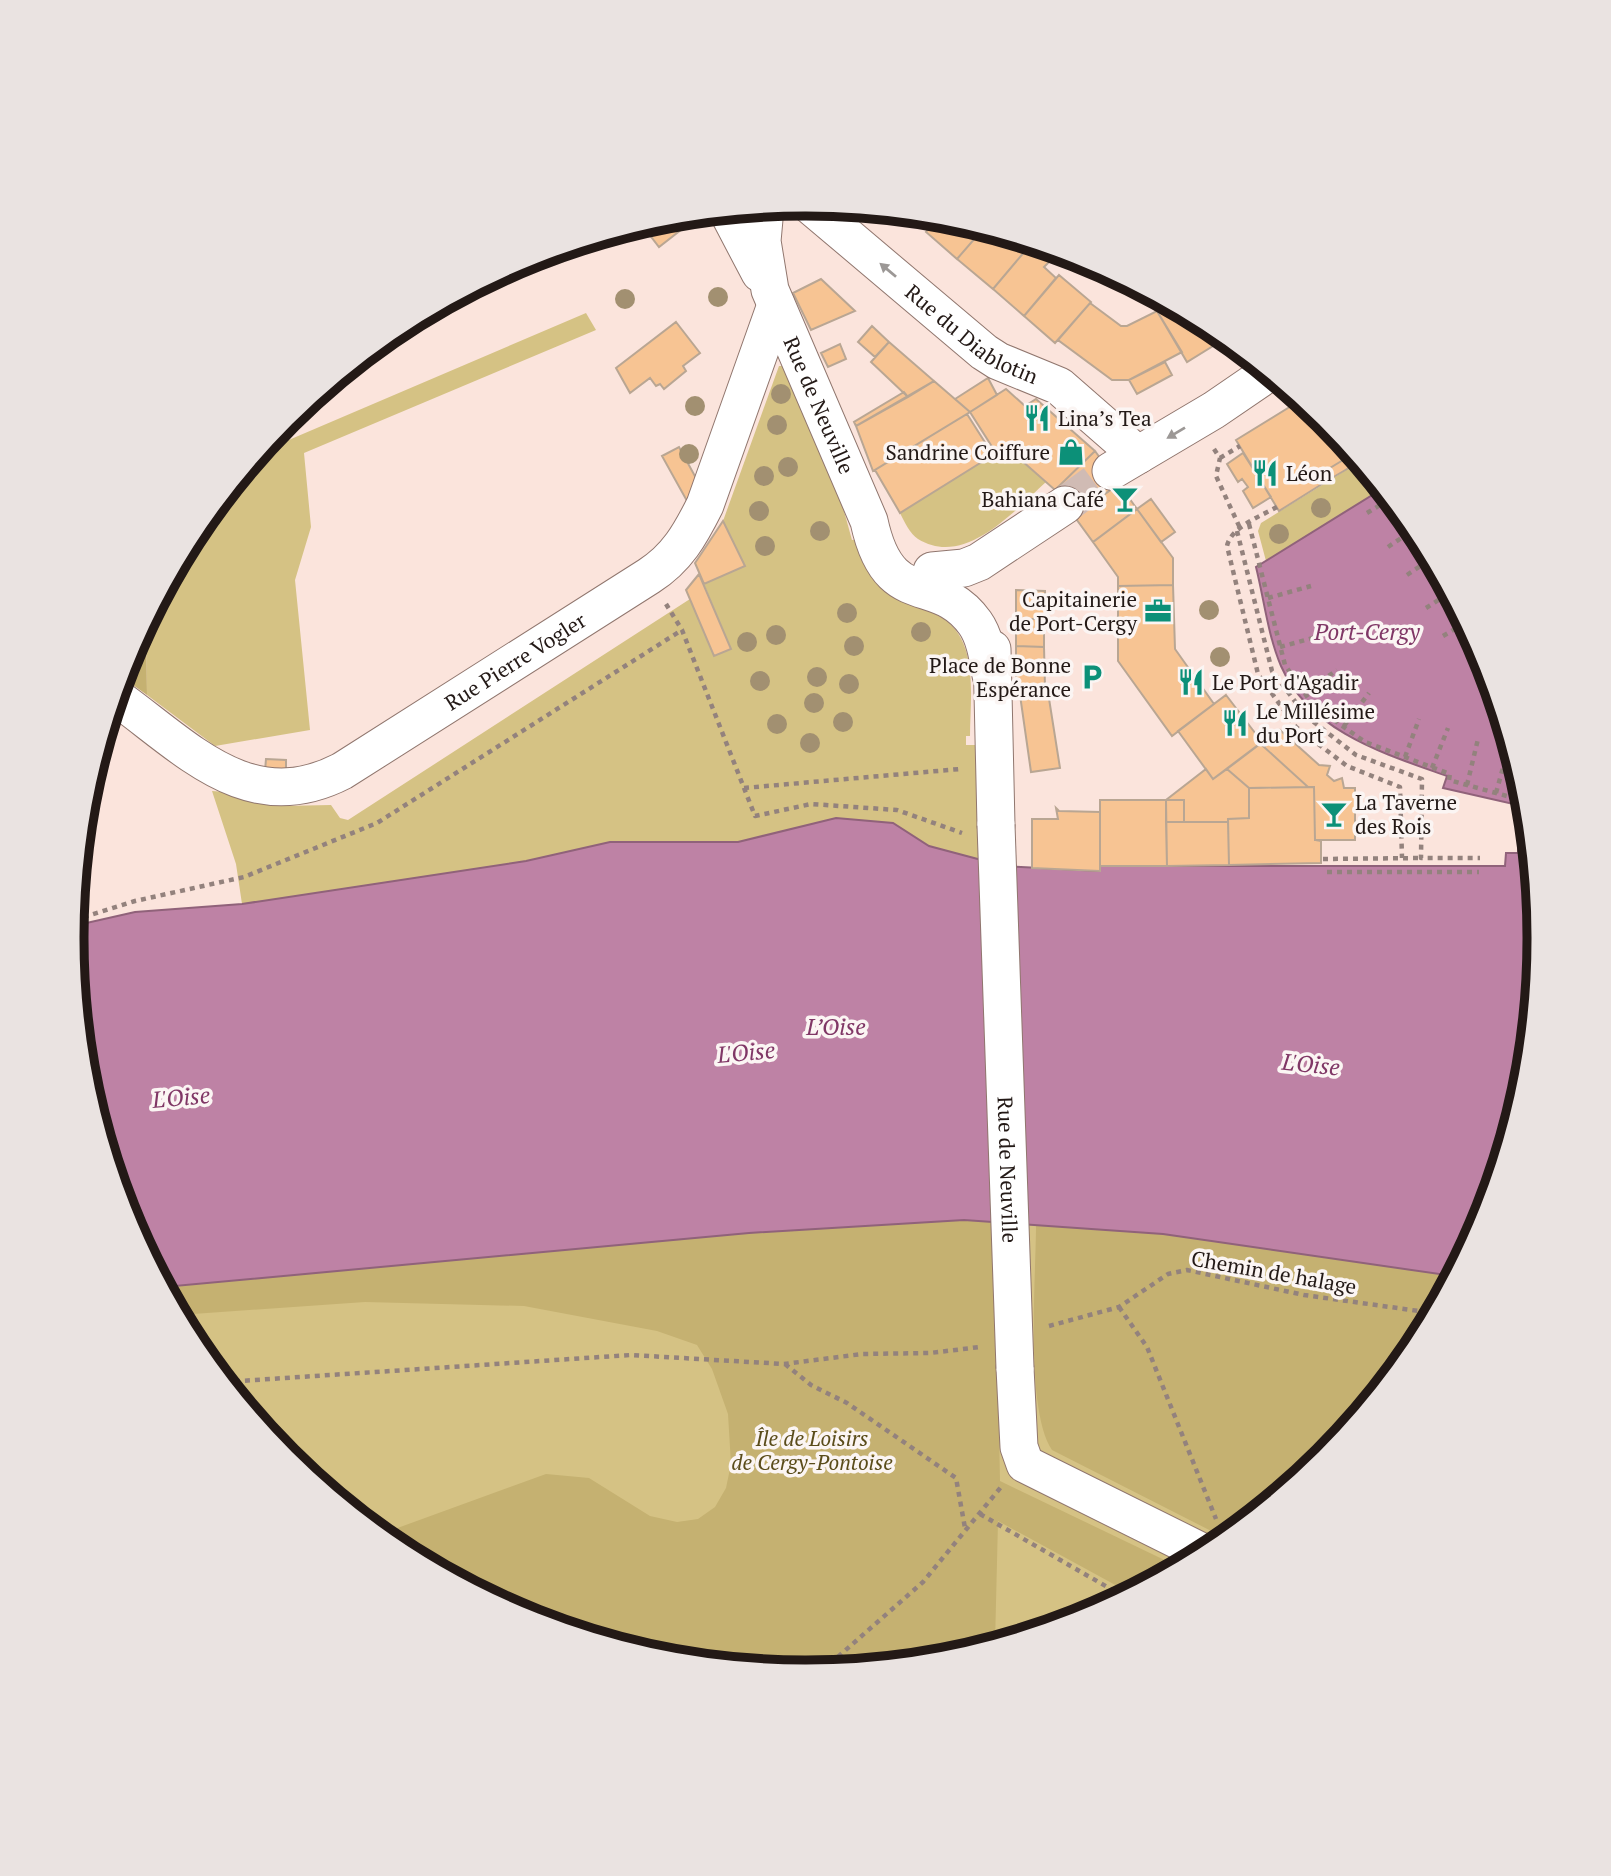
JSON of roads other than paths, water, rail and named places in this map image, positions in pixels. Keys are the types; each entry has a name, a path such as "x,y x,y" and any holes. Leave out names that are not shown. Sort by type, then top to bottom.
{"street":[{"name":"Rue du Diablotin","path":"824,217 984,352 998,361 1059,386 1125,463 1196,421 1260,378"},
{"name":"Rue de Neuville","path":"764,218 762,250 773,298"},
{"name":"Rue de Neuville","path":"733,221 773,298 869,521 880,558 894,576 906,584 946,600 971,617 981,633 992,675"},
{"name":"Rue Pierre Vogler","path":"123,702 215,770 246,782 289,789 342,771 649,576 673,558 693,531 705,506 773,298"},
{"path":"932,571 964,568 979,562 1051,514"},
{"name":"Rue de Neuville","path":"869,521 889,543 970,594 987,610 993,632 982,830 1003,1355 1019,1447 1026,1464 1206,1538"}],"water":[{"name":"L’Oise","path":"1374,494 1405,537 1453,619 1489,706 1514,804 1443,788 1447,776 1352,738 1310,708 1294,689 1281,666 1269,630 1256,567"},
{"name":"L’Oise","path":"836,818 893,823 929,846 1004,866 1099,871 1100,866 1505,866 1506,853 1518,853 1518,826 1527,938 1521,1032 1513,1079 1489,1170 1443,1275 1163,1234 964,1220 749,1233 174,1286 158,1257 122,1170 98,1079 90,1032 85,923 135,912 242,904 526,861 610,842 738,842"}],"tunnel":[{"path":"1065,505 1111,471"}],"place":[{"name":"Lina’s Tea","path":"1037,418"},
{"name":"Sandrine Coiffure","path":"1071,452"},
{"name":"Léon","path":"1265,473"},
{"name":"Bahiana Café","path":"1125,499"},
{"name":"Capitainerie de Port-Cergy","path":"1158,611"},
{"name":"Place de Bonne Espérance","path":"1092,677"},
{"name":"Le Port d'Agadir","path":"1191,682"},
{"name":"Le Millésime du Port","path":"1235,723"},
{"name":"La Taverne des Rois","path":"1334,814"}],"water label":[{"name":"Port-Cergy","path":"1367,631"},
{"name":"L'Oise","path":"746,1052"},
{"name":"L'Oise","path":"1311,1064"},
{"name":"L'Oise","path":"181,1097"}],"park label":[{"name":"Île de Loisirs de Cergy-Pontoise","path":"812,1450"}]}
